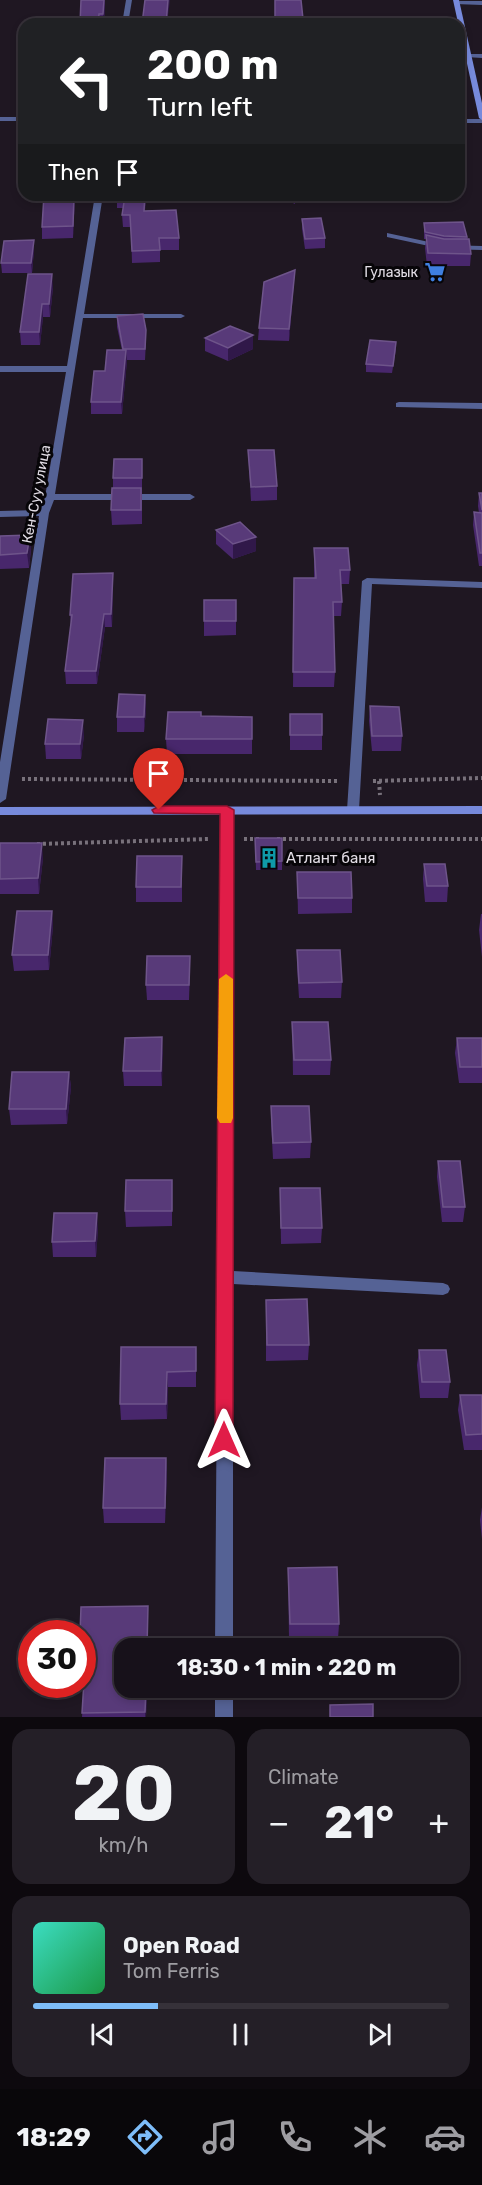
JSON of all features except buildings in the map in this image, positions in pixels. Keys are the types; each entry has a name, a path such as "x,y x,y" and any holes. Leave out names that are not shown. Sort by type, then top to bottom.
{"street":[{"path":"126,18 129,0"},
{"path":"460,18 457,2 482,3"},
{"path":"465,41 482,120 465,121"},
{"path":"468,56 482,56"},
{"path":"0,118 18,119"},
{"name":"Кен-Суу улица","path":"0,799 44,513 50,498 98,201"},
{"path":"390,236 443,247 482,248"},
{"path":"81,316 181,316"},
{"path":"0,369 72,369"},
{"path":"399,405 482,406"},
{"path":"50,498 190,497"},
{"path":"0,514 44,513"},
{"path":"353,810 367,581 482,585"},
{"path":"224,1638 227,810"},
{"path":"0,811 482,810"},
{"path":"224,1277 443,1289"},
{"path":"224,1698 224,1717"}],"path":[{"path":"3,779 355,781 482,778"}],"slow traffic":[{"path":"225,1118 226,979"}],"place":[{"name":"Гулазык","path":"435,272"},
{"name":"Атлант баня","path":"269,858"}],"route":[{"path":"159,810 227,810 224,1440"}]}
